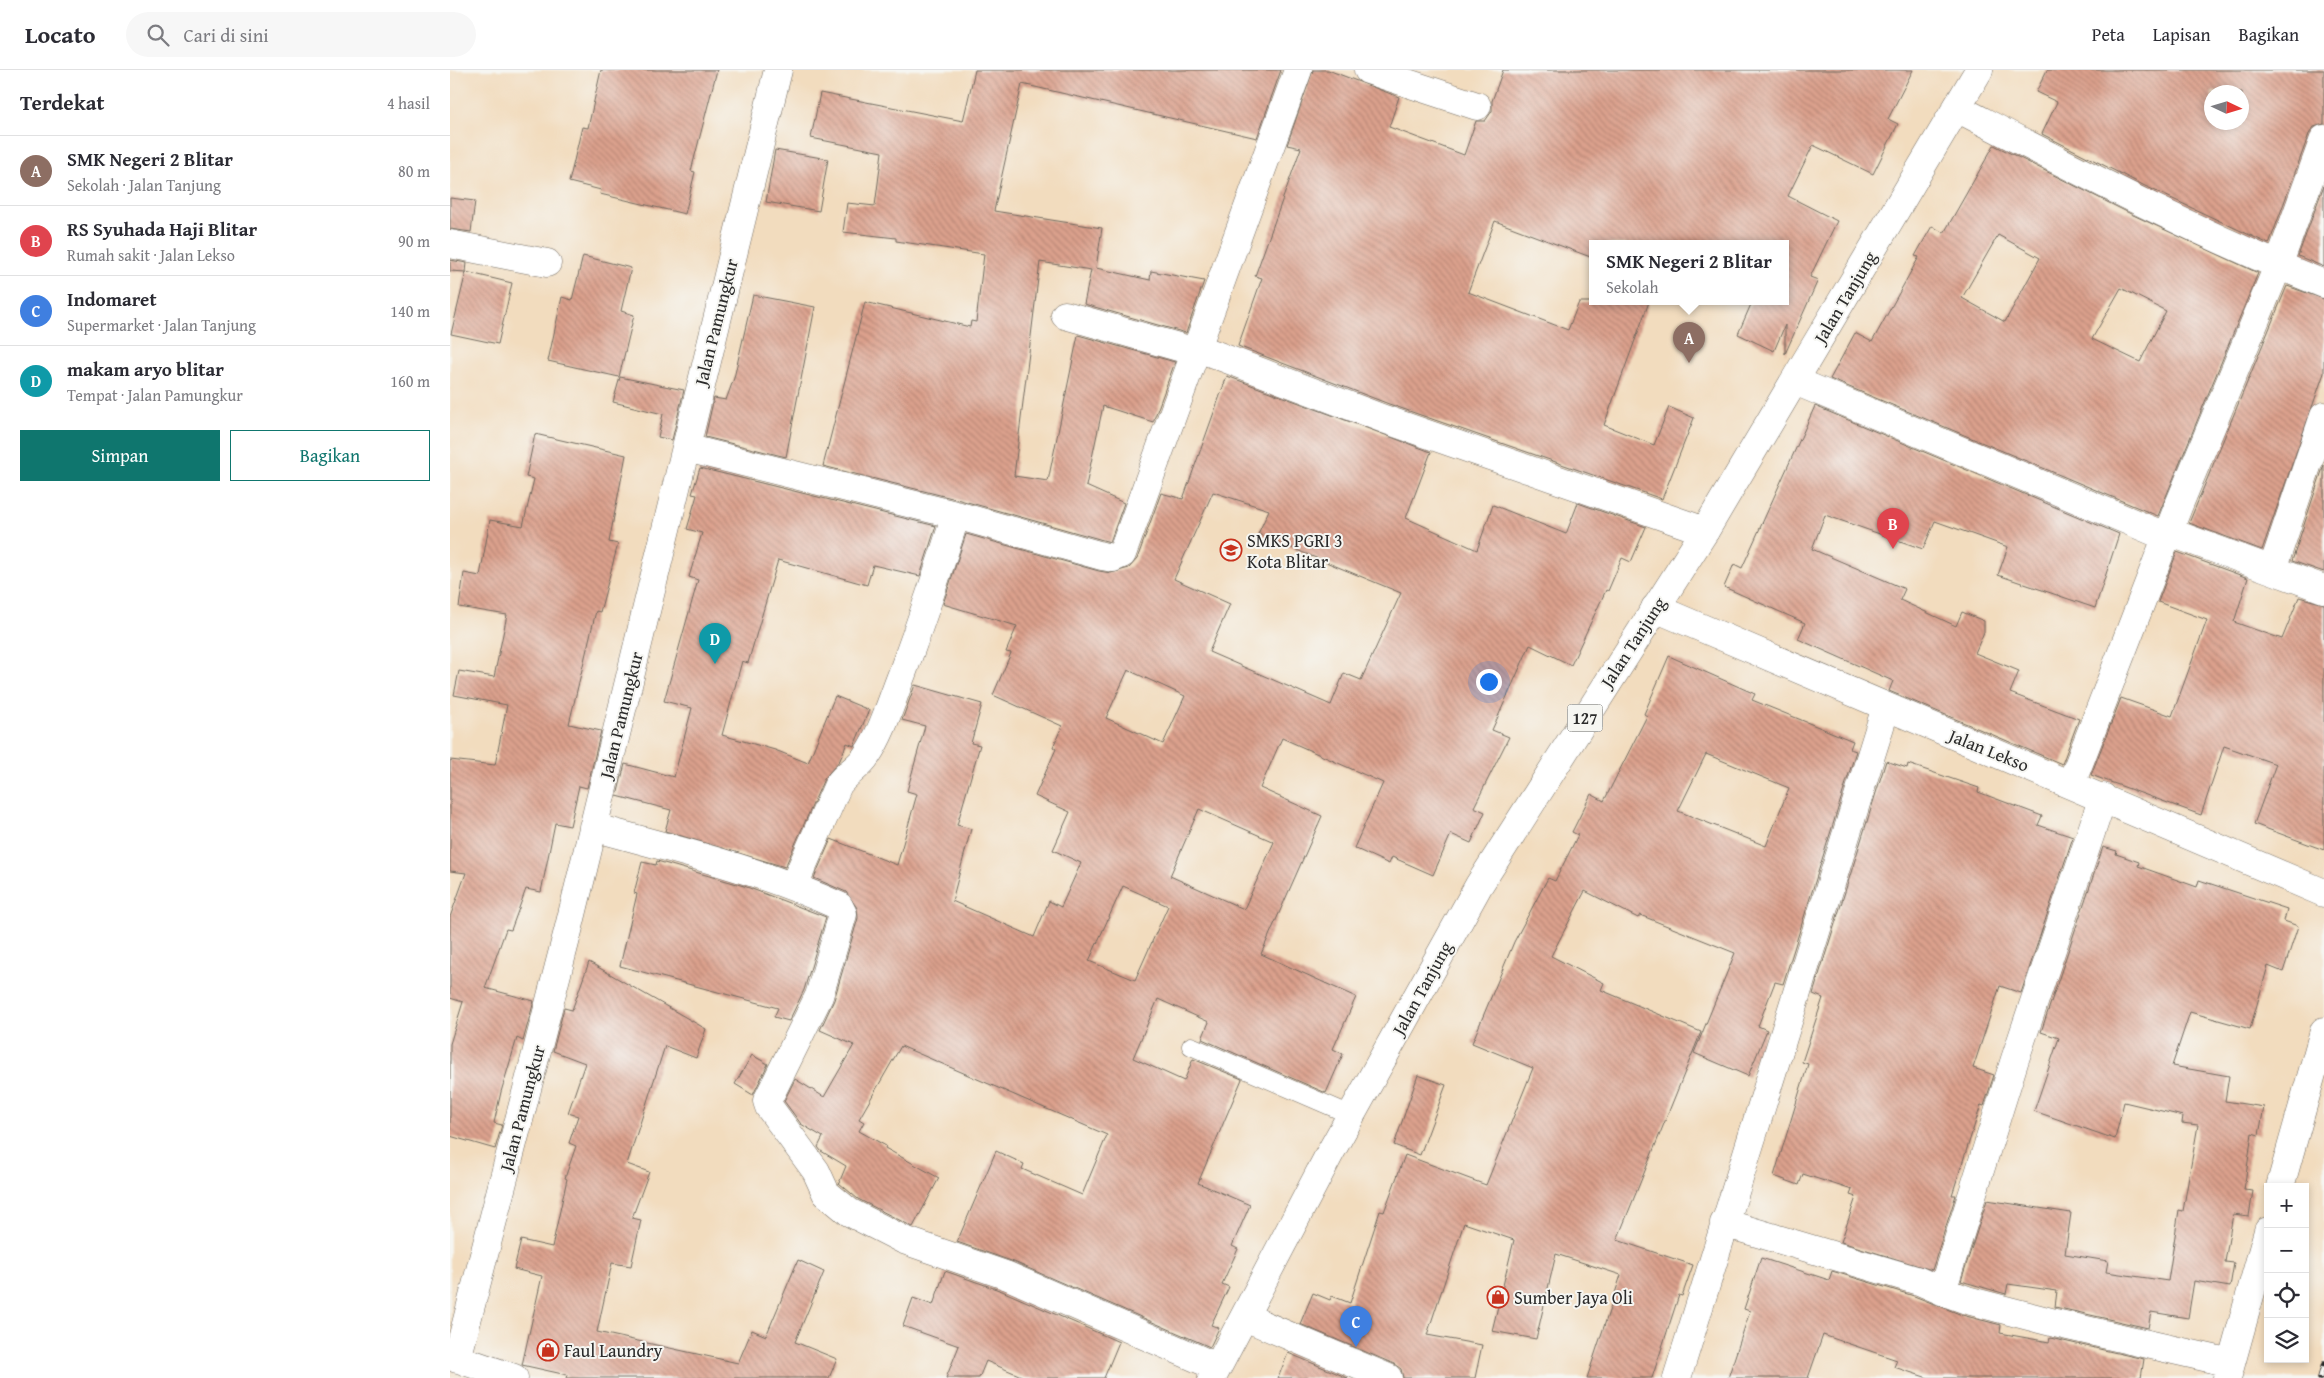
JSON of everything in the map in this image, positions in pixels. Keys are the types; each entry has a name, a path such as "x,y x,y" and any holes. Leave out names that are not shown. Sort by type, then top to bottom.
{"street":[{"name":"Jalan Pamungkur","path":"454,1358 554,987 778,70"},
{"path":"686,448 956,515 1102,556 1113,558 1122,554 1298,70"},
{"path":"1368,70 1477,106"},
{"name":"Jalan Tanjung","path":"1214,1373 1351,1115 1479,885 1705,531 1979,70"},
{"path":"1957,108 2112,187 2278,266 2324,284"},
{"path":"2071,784 2168,534 2278,266 2324,139"},
{"path":"450,244 547,263"},
{"path":"1066,315 1197,350 1411,429 1705,531"},
{"path":"1795,380 2168,534 2324,589"},
{"path":"2272,570 2324,416"},
{"path":"794,885 838,785 866,757 881,729 930,600 956,515"},
{"name":"Jalan Lekso","path":"1655,608 2103,797 2324,893"},
{"path":"1677,1378 1886,707"},
{"path":"1942,1291 2015,1059 2103,797"},
{"path":"593,827 704,857 794,885 839,906 843,914 819,996 767,1101 769,1107 816,1171 826,1193 849,1212 904,1240 1008,1276 1214,1373"},
{"path":"2281,1183 2324,1031"},
{"path":"1724,1223 1918,1282 1967,1300 2229,1370 2264,1245"},
{"path":"1245,1317 1388,1378"},
{"path":"454,1358 514,1378"}],"lane":[{"path":"1191,1046 1351,1115"}],"building":[{"path":"601,70 717,70 691,171 695,172 685,214 600,194 601,190 569,182 582,127 588,128"},
{"path":"975,70 1281,70 1257,138 1022,84 994,211 1102,228 1096,268 1150,280 1151,271 1204,281 1186,333 1084,304 1091,270 1040,262 1014,476 1048,481 1078,335 1175,362 1153,422 1103,406 1086,486 1124,503 1110,542 960,500 823,466 865,302 970,327 971,321 976,322 984,254 896,241 896,238 843,232 847,203 875,206 882,152 811,138 820,93 963,121"},
{"path":"1313,70 1328,70 1399,97 1389,127 1464,155 1476,121 1485,121 1492,111 1492,101 1503,70 1913,70 1888,119 1898,124 1873,174 1813,145 1788,196 1837,221 1810,277 1818,280 1785,354 1785,325 1774,351 1738,334 1751,305 1789,305 1789,240 1589,240 1589,256 1495,221 1468,292 1568,330 1579,302 1589,302 1589,305 1648,305 1604,425 1654,445 1669,407 1694,418 1662,499 1389,404 1238,346 1262,278 1255,276 1301,148 1287,145"},
{"path":"2047,70 2324,70 2324,124 2314,127 2309,134 2269,244 2145,186 2042,134 2057,102 2036,92"},
{"path":"1994,145 2131,214 2258,273 2158,516 1830,379 1855,333 1872,342 1919,257 1915,256 1932,226 1944,233","holes":["1998,235 2040,258 2005,322 1962,298","2121,288 2166,311 2140,362 2092,339"]},
{"path":"775,150 828,159 819,211 766,202"},
{"path":"2324,185 2324,267 2298,256"},
{"path":"450,198 475,201 471,232 450,229"},
{"path":"583,256 631,268 621,311 634,315 619,377 548,361 562,297 572,300"},
{"path":"450,260 467,263 466,272 450,271"},
{"path":"466,272 512,283 498,344 451,334"},
{"path":"2287,286 2324,299 2324,373 2262,550 2189,523"},
{"path":"753,295 815,307 786,457 705,437 714,398 726,400 734,378"},
{"path":"1227,376 1431,452 1406,518 1477,550 1493,505 1566,534 1578,503 1646,527 1631,562 1622,558 1608,591 1606,590 1571,665 1530,645 1492,730 1509,737 1474,807 1485,812 1471,843 1451,834 1433,875 1392,857 1389,864 1354,848 1383,783 1282,738 1260,788 1322,816 1261,954 1356,997 1333,1049 1343,1054 1326,1093 1202,1039 1209,1022 1158,999 1133,1058 1184,1081 1193,1059 1242,1079 1198,1183 1250,1205 1232,1246 1238,1249 1222,1284 1229,1287 1211,1325 1219,1328 1210,1347 1014,1262 957,1242 996,1151 1024,1164 1022,1169 1082,1195 1107,1135 901,1046 859,1119 864,1122 859,1131 939,1178 913,1227 858,1199 839,1183 846,1166 821,1151 818,1147 823,1137 801,1124 784,1101 795,1079 824,1097 854,1045 820,1030 834,1000 858,918 857,908 846,892 814,878 831,839 897,865 917,794 907,791 925,726 902,720 915,685 982,704 971,743 980,745 957,825 971,829 952,901 1034,937 1049,901 1061,907 1081,863 1053,850 1070,812 1035,796 1056,749 1053,747 1062,726 993,695 1011,653 1006,652 1017,626 943,604 966,534 1111,573 1129,568 1137,559 1161,493 1183,499","holes":["1213,492 1269,510 1258,534 1401,593 1361,680 1344,673 1331,705 1209,652 1230,604 1174,579","1128,670 1185,696 1163,744 1106,718","1199,809 1274,842 1244,909 1170,876","1123,886 1168,906 1135,980 1089,961"]},
{"path":"620,377 684,390 672,440 658,437 663,414 613,402"},
{"path":"1815,406 2119,534 2095,608 1998,575 2008,547 1935,521 1923,549 1825,515 1812,549 1905,589 1900,600 1956,626 1962,612 1984,621 1984,632 1975,653 2019,671 2010,693 2079,719 2062,764 1889,691 1893,681 1798,639 1805,623 1724,587 1734,564 1742,568"},
{"path":"535,434 626,455 609,542 618,544 600,612 596,611 569,724 601,731 587,788 579,786 570,826 555,823 541,892 526,889 511,930 506,929 485,988 534,1001 523,1041 517,1038 501,1092 494,1123 502,1125 495,1149 450,1136 450,1044 463,1002 450,998 450,917 466,873 450,871 450,760 495,765 507,705 454,695 459,671 494,677 507,615 459,607 464,573 480,576 490,520 523,526 534,479 526,477"},
{"path":"2324,465 2324,572 2292,561"},
{"path":"700,468 936,526 920,576 873,565 867,585 778,560 748,663 742,661 722,735 775,750 808,763 835,696 869,710 854,746 847,743 840,760 824,779 785,867 665,831 671,810 617,796 625,764 674,777 692,708 664,701 698,580 689,577 702,533 687,529 697,495 692,494"},
{"path":"2177,552 2248,578 2234,622 2282,639 2299,597 2324,604 2324,850 2254,824 2276,764 2224,746 2201,815 2091,775 2121,698 2172,716 2207,620 2158,602"},
{"path":"1669,656 1755,694 1752,700 1853,741 1850,749 1856,751 1783,984 1775,982 1758,1026 1767,1030 1748,1076 1694,1053 1735,953 1640,915 1638,918 1585,891 1551,956 1604,983 1601,990 1701,1032 1617,1240 1693,1265 1682,1296 1679,1295 1652,1378 1587,1378 1621,1275 1556,1254 1536,1339 1492,1331 1514,1240 1464,1223 1427,1335 1482,1345 1475,1378 1403,1378 1401,1369 1394,1364 1300,1324 1313,1293 1330,1300 1332,1296 1350,1303 1380,1211 1384,1212 1405,1155 1486,1185 1533,1068 1472,1043 1514,942 1548,878 1555,881 1578,835 1572,832 1591,794 1604,801 1647,716 1644,714","holes":["1706,754 1789,788 1766,846 1678,811"]},
{"path":"1886,761 1907,768 1908,764 1979,788 1978,792 2042,816 2038,825 2073,837 2021,993 2000,986 1973,1068 1994,1075 1984,1106 1981,1105 1952,1195 1956,1195 1932,1270 1841,1242 1856,1197 1850,1195 1852,1190 1803,1174 1799,1185 1774,1176 1808,1064 1802,1062 1823,998 1813,994"},
{"path":"2103,847 2117,851 2116,854 2139,862 2138,866 2197,887 2199,880 2287,909 2284,921 2298,926 2283,972 2268,966 2250,1029 2190,1012 2172,1066 2229,1076 2225,1101 2264,1107 2259,1135 2252,1133 2244,1190 2253,1191 2249,1216 2233,1214 2225,1262 2234,1263 2230,1287 2194,1281 2188,1318 2151,1312 2148,1328 2055,1307 2057,1291 2008,1284 2006,1294 1961,1281 1987,1200 2071,1213 2065,1254 2108,1261 2106,1272 2168,1281 2179,1210 2183,1211 2198,1125 2182,1123 2183,1116 2124,1102 2115,1139 2034,1111 2059,1038 2041,1032"},
{"path":"657,861 744,886 826,917 804,990 789,1021 774,1017 778,1008 620,966 637,894 634,893 642,862 656,865"},
{"path":"589,962 706,1029 696,1058 665,1046 627,1164 649,1172 632,1218 641,1220 631,1266 612,1263 597,1332 738,1363 752,1330 766,1336 798,1260 824,1272 795,1342 837,1359 829,1378 566,1378 567,1375 522,1365 542,1276 514,1269 521,1240 552,1247 567,1179 565,1178 576,1146 569,1143 578,1116 568,1113 585,1063 553,1051 564,1008 572,1010"},
{"path":"752,1055 768,1064 753,1095 735,1084"},
{"path":"1418,1075 1446,1085 1420,1155 1394,1145"},
{"path":"1761,1258 1829,1280 1832,1271 1914,1296 1962,1315 2001,1325 2000,1333 2049,1342 2050,1338 2144,1359 2141,1378 1928,1378 1894,1367 1897,1360 1823,1335 1808,1378 1728,1378 1750,1311 1744,1309"},
{"path":"945,1271 1002,1291 1119,1342 1104,1378 1026,1378 986,1361 979,1378 946,1378 959,1346 903,1326 913,1298 933,1305"},
{"path":"1288,1353 1348,1378 1278,1378"}],"railway":[{"path":"2320,1378 2324,1364"}],"place":[{"name":"SMK Negeri 2 Blitar","path":"1689,363"},
{"name":"RS Syuhada Haji Blitar","path":"1893,549"},
{"name":"SMKS PGRI 3 Kota Blitar","path":"1231,550"},
{"name":"makam aryo blitar","path":"715,664"},
{"name":"Sumber Jaya Oli","path":"1498,1297"},
{"name":"Indomaret","path":"1356,1347"},
{"name":"Faul Laundry","path":"548,1350"}]}
